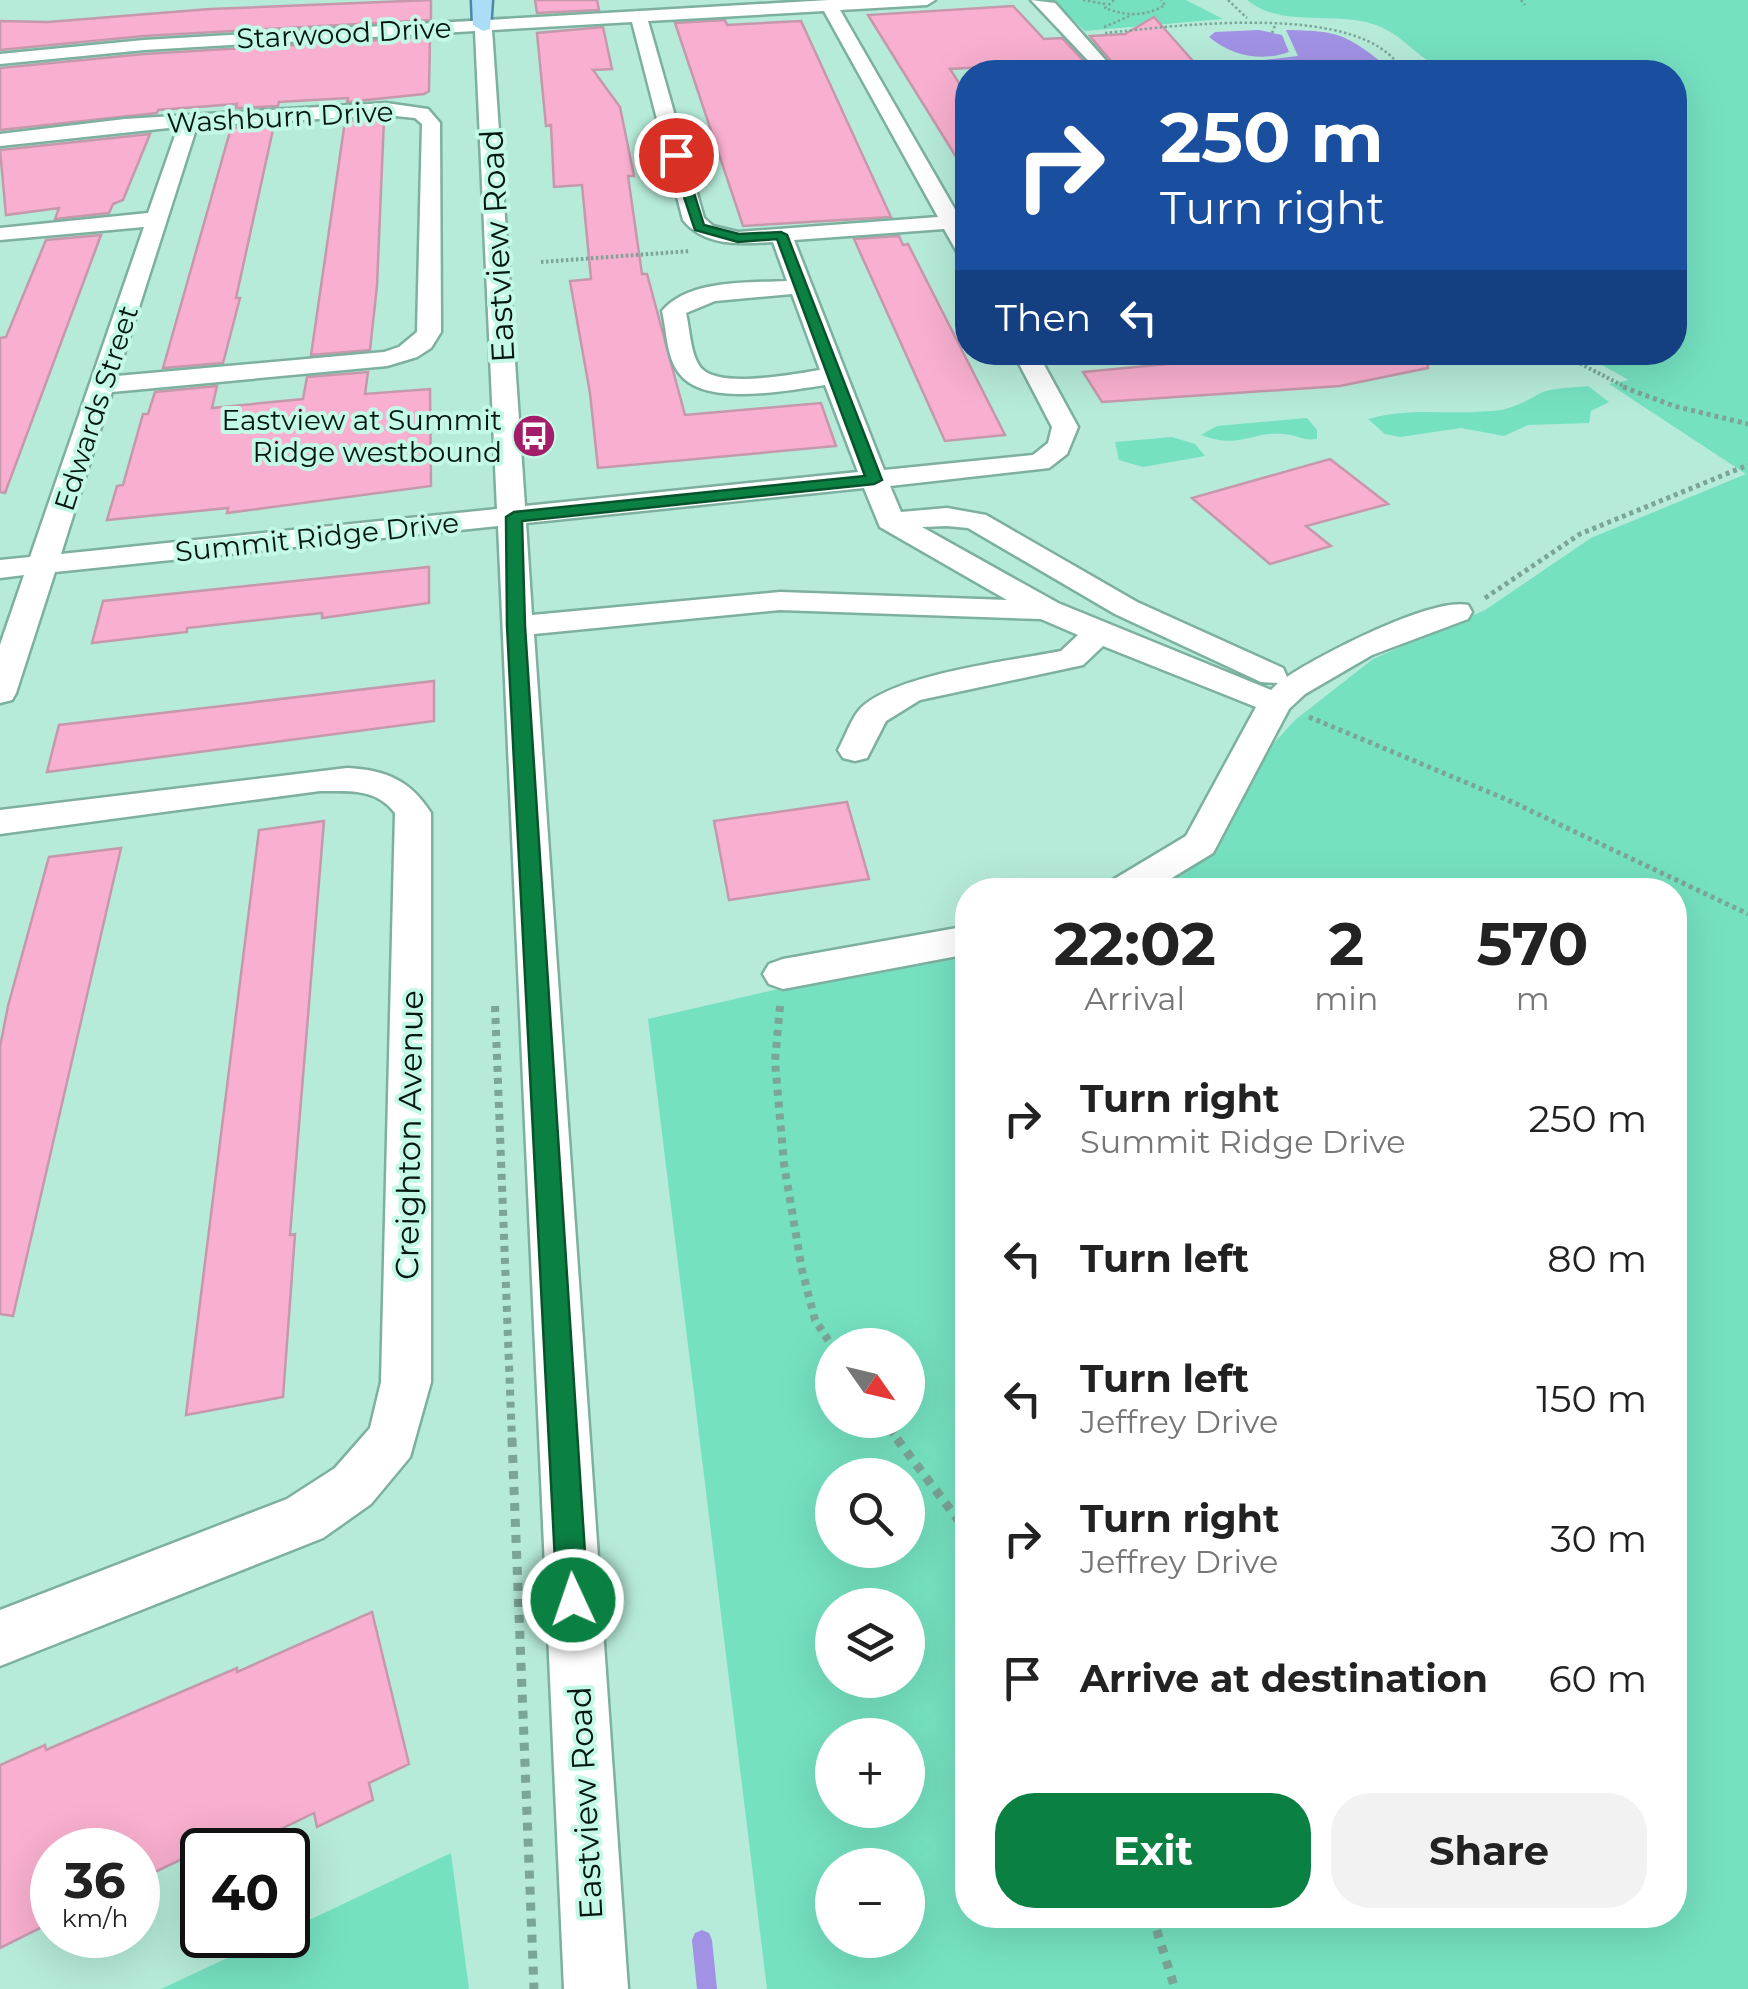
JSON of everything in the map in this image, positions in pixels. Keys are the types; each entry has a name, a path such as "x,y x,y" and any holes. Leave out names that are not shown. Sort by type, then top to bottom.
{"main road":[{"name":"Eastview Road","path":"482,0 483,25"}],"street":[{"name":"Starwood Drive","path":"0,59 144,45 927,0"},
{"path":"1039,0 1097,60"},
{"path":"829,6 955,230"},
{"path":"639,17 699,227 738,238 950,222"},
{"name":"Eastview Road","path":"483,25 596,1989"},
{"name":"Washburn Drive","path":"0,140 386,109 408,110 428,117 429,332 422,343 408,352 375,361 103,385"},
{"name":"Edwards Street","path":"0,694 189,122"},
{"path":"0,234 157,219"},
{"path":"781,235 890,521 1047,610 1099,633 1285,694"},
{"path":"801,288 701,296 677,306 674,310 688,366 700,380 720,386 835,376"},
{"name":"Summit Ridge Drive","path":"0,570 1022,464 1052,456 1065,437 1065,427 1031,365"},
{"path":"890,521 947,516 976,520 1126,608 1285,694"},
{"path":"516,626 780,601 1047,610"},
{"path":"1144,878 1200,844 1285,694 1402,631 1456,612"},
{"path":"855,750 873,715 910,692 1072,658 1099,633"},
{"name":"Creighton Avenue","path":"0,822 347,780 388,786 406,798 413,813 406,1382 392,1440 353,1486 304,1519 0,1638"},
{"path":"783,974 955,942"}],"path":[{"path":"1083,0 1105,4 1114,0"},
{"path":"1160,0 1165,5 1162,8 1096,31 1182,28 1248,19 1354,30 1397,60"},
{"path":"1228,0 1248,19"},
{"path":"1522,0 1525,5"},
{"path":"1105,4 1111,12 1132,16"},
{"path":"1272,33 1276,24"},
{"path":"541,262 690,251"},
{"path":"1584,365 1637,391 1696,413 1748,424"},
{"path":"1456,612 1484,599 1580,534 1748,465"},
{"path":"1285,694 1672,878"},
{"path":"1687,885 1748,914"},
{"path":"783,974 775,1062 784,1164 810,1303 820,1328"},
{"path":"495,991 534,1989"},
{"path":"897,1438 955,1516"},
{"path":"1156,1928 1175,1989"}],"green space":[{"path":"1052,0 1186,0 1223,19 1085,31"},
{"path":"1247,0 1748,0 1748,1989 767,1989 648,1019 860,970 955,955 955,1928 1687,1928 1687,878 1174,878 1202,859 1273,744 1295,720 1373,659 1485,610 1591,538 1746,474 1609,384 1629,380 1602,365 1687,365 1687,60 1427,60 1381,27 1347,19 1294,17 1261,9"},
{"path":"1588,386 1609,402 1591,411 1589,423 1528,425 1504,436 1461,428 1400,437 1385,434 1368,419 1398,413 1498,410 1546,391"},
{"path":"1307,418 1317,430 1317,439 1272,434 1226,441 1201,435 1217,426"},
{"path":"1172,437 1195,444 1205,456 1143,467 1119,460 1115,442"},
{"path":"451,1853 469,1989 161,1989 227,1958 310,1958 310,1920"}],"shaded area":[{"path":"1259,30 1282,35 1289,52 1268,57 1247,55 1227,49 1209,37 1215,32"},
{"path":"1286,30 1340,36 1378,60 1264,60 1298,56"}],"building":[{"path":"431,0 431,20 144,36 0,50 0,21 48,22 210,9"},
{"path":"535,0 597,0 599,10 537,13"},
{"path":"1013,6 1044,39 1062,38 1083,60 955,60 955,69 950,69 955,77 955,155 868,15"},
{"path":"1154,17 1192,60 1110,60 1090,36 1125,34"},
{"path":"725,20 727,25 801,21 891,217 743,226 675,23"},
{"path":"603,27 612,69 593,70 620,107 634,176 628,176 642,274 647,274 685,415 821,403 836,446 598,468 590,393 570,281 591,279 582,185 554,187 551,125 546,126 537,33"},
{"path":"430,37 429,91 424,94 347,102 348,98 279,102 278,106 236,108 237,104 158,110 0,130 0,68 144,54"},
{"path":"384,119 377,286 370,350 311,355 345,121"},
{"path":"274,125 236,298 240,298 223,363 163,368 231,128"},
{"path":"150,134 123,200 113,204 109,213 55,219 59,208 6,215 0,150"},
{"path":"101,235 5,493 0,492 0,338 6,337 46,240"},
{"path":"899,236 903,245 908,244 955,337 955,365 969,365 1005,435 945,441 854,239"},
{"path":"1156,365 1428,368 1340,386 1102,402 1083,372"},
{"path":"368,372 365,394 430,389 431,486 227,513 228,508 107,520 117,486 123,485 143,414 148,414 155,392 217,386 212,408 303,399 307,377"},
{"path":"1330,459 1388,504 1306,526 1331,546 1270,564 1192,498"},
{"path":"429,567 429,603 322,618 322,613 187,628 187,632 92,643 103,601"},
{"path":"434,681 434,721 47,772 59,725"},
{"path":"847,802 869,879 729,900 714,821"},
{"path":"324,821 290,1235 295,1234 283,1397 186,1415 259,830"},
{"path":"121,848 13,1316 0,1314 0,1047 8,1006 49,857"},
{"path":"372,1612 409,1764 369,1783 373,1800 317,1827 314,1813 283,1828 180,1828 180,1860 160,1870 160,1828 30,1828 30,1933 0,1948 0,1765 45,1745 46,1750 237,1668 237,1672"}],"waterway":[{"path":"702,1940 707,1989"}],"place":[{"name":"Eastview at Summit Ridge westbound","path":"534,436"}],"route":[{"path":"573,1600 516,626 514,517 874,480 781,235 738,238 699,227 676,155"}]}
